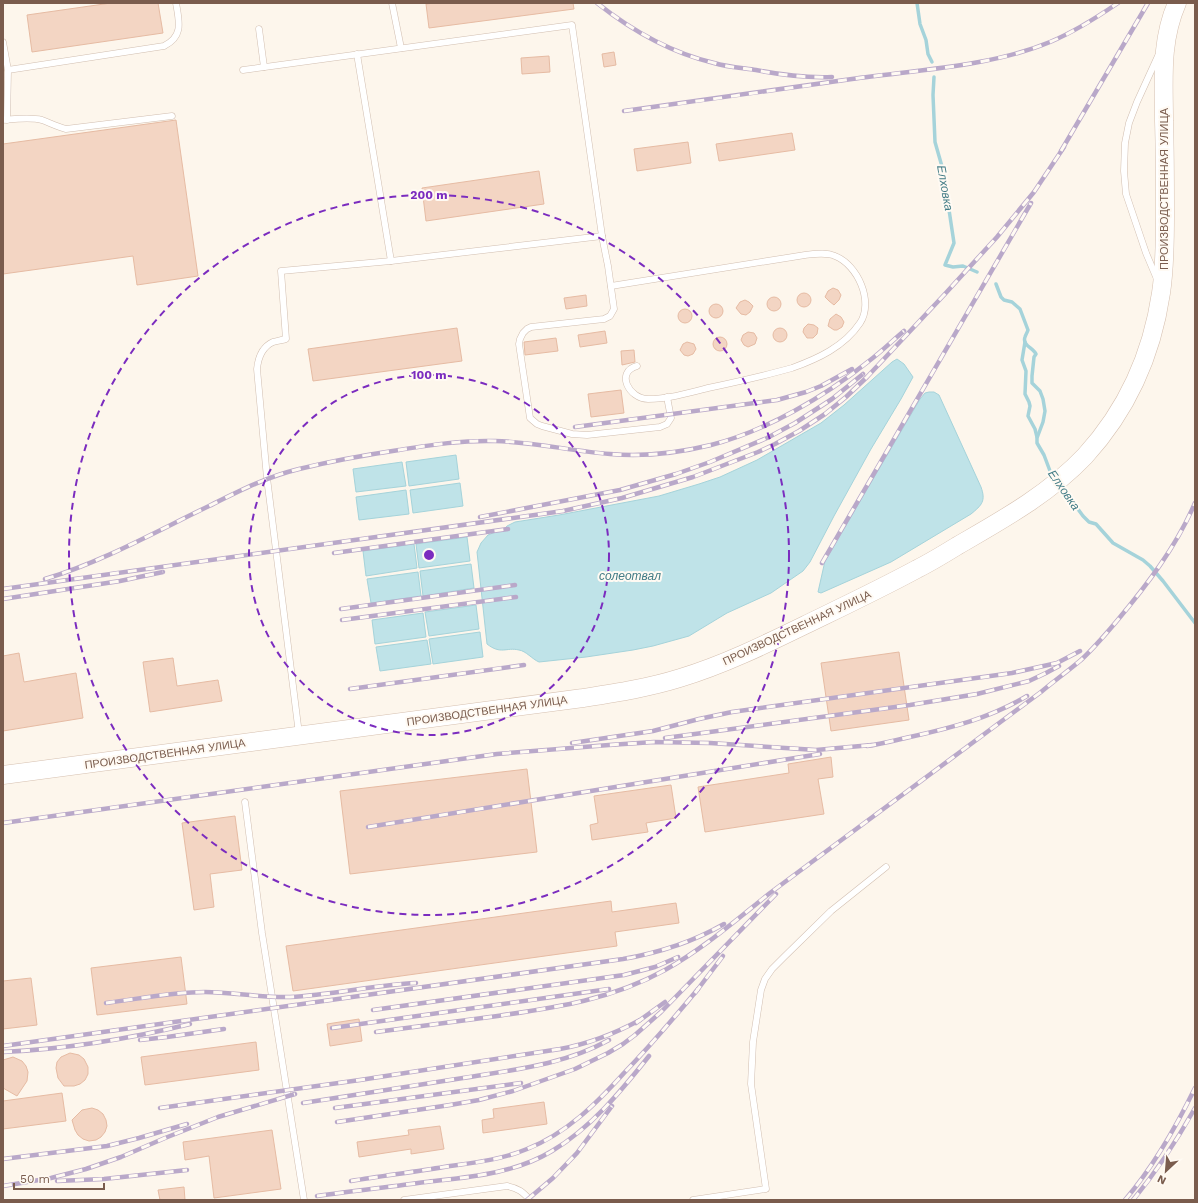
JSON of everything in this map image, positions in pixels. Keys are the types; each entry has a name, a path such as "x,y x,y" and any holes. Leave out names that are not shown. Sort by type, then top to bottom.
{"main road":[{"name":"ПРОИЗВОДСТВЕННАЯ УЛИЦА","path":"3,775 583,698 632,690 680,678 720,664 757,648 917,570 1022,506 1068,473 1086,455 1099,438 1132,390 1154,333 1162,290 1165,252 1163,61 1168,27 1177,3"}],"lane":[{"path":"8,70 164,46 172,42 178,32 179,22 176,3"},
{"path":"392,3 401,48"},
{"path":"243,70 572,25 614,309 610,316 604,318 531,327 523,333 520,338 520,350 530,418 536,424 580,435 660,427 667,424 670,418 667,397"},
{"path":"259,29 264,67"},
{"path":"1162,290 1146,253 1126,194 1124,171 1129,123 1136,102 1166,40"},
{"path":"3,42 8,70 5,120 31,118 42,120 58,128 66,130 172,116"},
{"path":"358,54 391,261"},
{"path":"299,736 267,478 257,369 258,361 266,347 273,342 286,339 281,271 391,261 602,236"},
{"path":"611,286 805,255 822,254 837,256 845,262 858,278 865,298 866,307 864,315 855,330 830,351 786,370 667,397 645,399 636,396 630,391 626,380 629,369 637,366"},
{"path":"245,802 262,933 304,1200"},
{"path":"693,1200 766,1189 751,1084 753,1042 761,990 765,979 772,969 830,911 886,867"},
{"path":"404,1200 507,1186 521,1190 530,1200"}],"water":[{"name":"солеотвал","path":"897,359 904,364 913,377 871,449 810,562 803,571 771,593 727,613 689,636 653,646 586,657 539,662 522,651 514,649 500,650 487,644 477,552 481,543 488,535 515,522 659,496 720,477 757,460 821,423"},
{"path":"934,392 939,395 981,487 983,496 982,502 971,514 891,562 821,593 818,592 825,561 920,399 925,393"},
{"path":"456,455 459,479 409,486 406,462"},
{"path":"402,462 406,486 356,492 353,469"},
{"path":"460,483 463,506 413,513 410,490"},
{"path":"406,490 409,514 359,520 356,497"},
{"path":"467,537 470,561 419,568 416,544"},
{"path":"414,544 417,568 366,576 363,551"},
{"path":"471,564 474,588 423,596 420,571"},
{"path":"418,572 421,596 371,603 367,579"},
{"path":"476,605 479,629 429,636 425,612"},
{"path":"423,613 426,637 375,644 372,620"},
{"path":"480,632 483,657 433,664 429,639"},
{"path":"427,640 431,664 380,671 376,647"}],"building":[{"path":"111,3 158,3 163,33 32,52 27,15"},
{"path":"573,3 574,9 429,28 426,4"},
{"path":"614,52 616,65 604,67 602,54"},
{"path":"549,56 550,72 522,74 521,58"},
{"path":"176,120 198,276 137,285 133,256 3,274 3,144"},
{"path":"792,133 795,150 719,161 716,144"},
{"path":"688,142 691,163 637,171 634,149"},
{"path":"539,171 544,204 426,221 422,188"},
{"path":"833,288 838,290 841,295 839,300 834,305 825,297 828,291"},
{"path":"801,293 807,293 811,297 811,303 807,307 801,307 797,303 797,297"},
{"path":"586,295 587,306 566,309 564,298"},
{"path":"771,297 777,297 781,301 781,307 777,311 771,311 767,307 767,301"},
{"path":"745,300 753,306 750,312 746,315 741,314 736,308 740,302"},
{"path":"713,304 719,304 723,308 723,314 719,318 713,318 709,314 709,308"},
{"path":"682,309 688,309 692,313 692,319 688,323 682,323 678,319 678,313"},
{"path":"836,314 841,317 844,322 842,327 834,330 828,326 830,319"},
{"path":"808,324 814,325 818,328 817,334 813,338 807,338 803,332 804,328"},
{"path":"457,328 462,361 313,381 308,349"},
{"path":"777,328 783,328 787,332 787,338 783,342 777,342 773,338 773,332"},
{"path":"605,331 607,343 580,347 578,335"},
{"path":"748,332 754,333 757,338 755,344 748,347 744,345 741,340 743,335"},
{"path":"717,337 723,337 727,341 727,347 723,351 717,351 713,347 713,341"},
{"path":"556,338 558,351 525,355 524,342"},
{"path":"687,342 694,344 696,349 693,354 688,356 684,355 680,350 683,344"},
{"path":"634,350 635,362 622,365 621,351"},
{"path":"621,390 624,413 591,417 588,394"},
{"path":"899,652 909,720 831,731 821,663"},
{"path":"19,653 24,682 76,673 83,718 3,731 3,656"},
{"path":"173,658 177,686 218,680 222,701 150,712 143,662"},
{"path":"831,757 833,777 818,779 824,814 705,832 698,787 789,773 788,764"},
{"path":"527,769 537,852 350,874 340,791"},
{"path":"671,785 676,818 646,823 648,832 592,840 590,825 598,823 594,796"},
{"path":"235,816 242,870 210,874 214,907 194,910 182,823"},
{"path":"611,901 612,912 676,903 679,923 615,932 617,946 293,991 286,946"},
{"path":"181,957 187,1004 97,1015 91,968"},
{"path":"31,978 37,1025 3,1029 3,981"},
{"path":"359,1019 362,1041 330,1046 327,1024"},
{"path":"256,1042 259,1070 145,1085 141,1057"},
{"path":"70,1053 79,1055 84,1059 88,1067 88,1074 85,1080 80,1084 74,1086 64,1086 58,1078 56,1068 57,1062 61,1057"},
{"path":"13,1057 22,1061 28,1072 27,1081 17,1096 3,1088 3,1060"},
{"path":"62,1093 66,1121 3,1129 3,1101"},
{"path":"544,1102 547,1124 483,1133 482,1120 494,1118 493,1109"},
{"path":"92,1108 103,1114 107,1126 101,1137 96,1140 89,1141 78,1135 72,1120 82,1110"},
{"path":"440,1126 444,1149 411,1154 411,1149 359,1157 357,1142 409,1135 408,1130"},
{"path":"272,1130 281,1189 214,1198 209,1156 185,1160 183,1142"},
{"path":"184,1187 185,1200 160,1200 158,1190"}],"waterway":[{"name":"Елховка","path":"917,3 920,24 926,40 928,54 932,62"},
{"name":"Елховка","path":"934,77 933,95 935,142 943,170 954,243 945,265 953,267 963,266 977,272"},
{"name":"Елховка","path":"996,284 1001,297 1004,300 1012,302 1020,309 1028,330 1024,340 1036,354 1034,357 1032,383 1040,391 1045,411 1043,422 1037,438 1037,443 1044,455 1050,471 1055,478"},
{"path":"1025,342 1022,360 1026,371 1025,394 1030,406 1028,416 1035,429 1037,437"},
{"name":"Елховка","path":"1061,486 1089,522 1096,524 1113,543 1143,560 1150,566 1195,623"}],"railway":[{"path":"597,3 610,13 652,39 667,47 698,59 724,66 784,75 803,77 832,77"},
{"path":"624,111 952,66 1003,57 1050,42 1068,34 1118,3"},
{"path":"1061,151 1148,3"},
{"path":"3,589 563,511 622,498 693,477 758,452 799,431 825,414 867,377 997,237 1034,192 1064,147"},
{"path":"822,563 1031,203"},
{"path":"45,579 108,555 264,480 287,472 336,461 423,446 471,441 510,442 595,453 635,455 660,454 686,450 732,439 773,422 814,400 852,374 904,331"},
{"path":"575,427 777,400 821,386 852,369"},
{"path":"480,517 620,490 676,474 710,462 767,438 795,423 832,399 863,374"},
{"path":"376,1032 513,1014 580,1002 644,981 693,953 770,893 1041,692 1081,660 1108,632 1150,580 1179,535 1195,503"},
{"path":"334,553 508,529"},
{"path":"3,599 120,581 163,572"},
{"path":"341,609 515,585"},
{"path":"342,620 516,597"},
{"path":"572,743 653,731 732,712 1012,673 1057,663 1080,651"},
{"path":"350,689 524,665"},
{"path":"665,738 910,705 977,694 1029,681 1059,666"},
{"path":"867,746 955,726 985,716 1013,704 1027,696"},
{"path":"3,823 497,754 654,742 710,743 816,750 872,745"},
{"path":"368,827 820,754"},
{"path":"337,1122 479,1100 513,1091 575,1069 608,1053 635,1035 661,1012 776,894"},
{"path":"3,1046 623,959 649,954 675,946 724,924"},
{"path":"695,993 723,956"},
{"path":"373,1010 624,975 655,967 678,957"},
{"path":"106,1003 193,992 290,997 416,983"},
{"path":"332,1028 609,989"},
{"path":"351,1181 486,1161 517,1153 555,1135 580,1117 603,1096 653,1042 698,989"},
{"path":"636,1023 665,1002"},
{"path":"160,1108 360,1080 560,1049 601,1038 640,1020"},
{"path":"3,1052 27,1051 97,1042 190,1024"},
{"path":"140,1040 224,1029"},
{"path":"303,1103 538,1065 574,1055 609,1040"},
{"path":"317,1196 475,1176 507,1170 537,1159 566,1142 592,1120 605,1108 649,1056"},
{"path":"335,1108 521,1083"},
{"path":"1125,1200 1145,1174 1163,1146 1195,1088"},
{"path":"3,1186 51,1178 86,1169 121,1157 218,1117 295,1094"},
{"path":"527,1200 553,1178 577,1153 612,1106"},
{"path":"1133,1200 1166,1155 1195,1108"},
{"path":"3,1159 107,1146 187,1124"},
{"path":"57,1181 104,1179 187,1170"}]}
